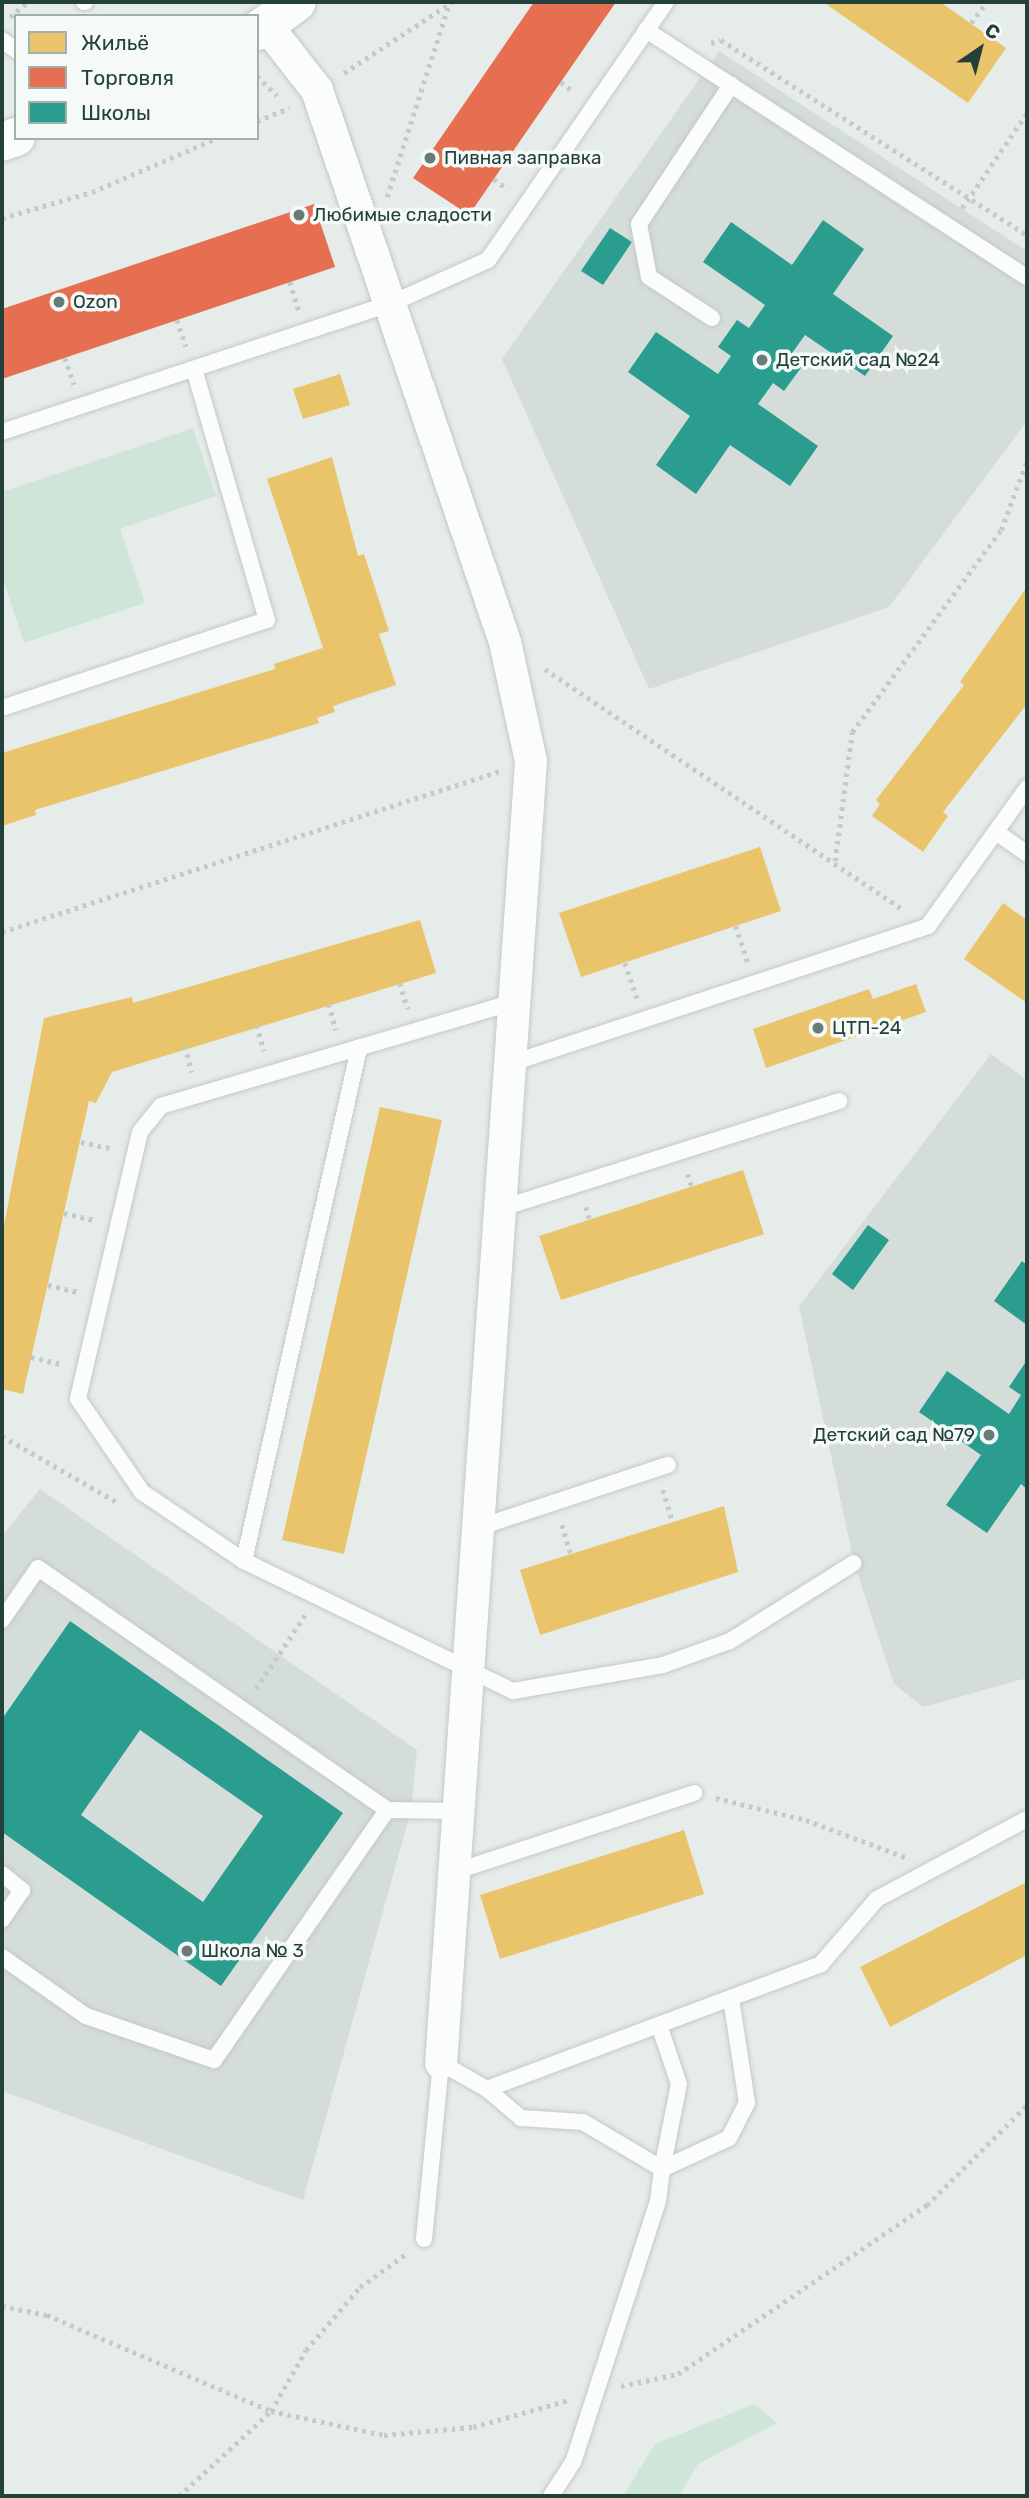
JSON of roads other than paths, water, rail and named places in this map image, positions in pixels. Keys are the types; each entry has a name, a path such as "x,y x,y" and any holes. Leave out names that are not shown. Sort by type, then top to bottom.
{"street":[{"path":"297,2 262,28 317,90 505,642 531,761 441,2063"}],"lane":[{"path":"2,432 390,304 488,260 666,2"},
{"path":"646,30 1027,277"},
{"path":"712,318 649,277 639,224 731,85"},
{"path":"2,708 267,620 194,369"},
{"path":"509,1065 928,926 1027,788"},
{"path":"996,832 1027,854"},
{"path":"514,1002 161,1106 140,1132 78,1399 142,1492 244,1561 468,1672 513,1691 663,1665 730,1641 854,1563"},
{"path":"244,1561 359,1048"},
{"path":"499,1209 839,1101"},
{"path":"477,1528 662,1467"},
{"path":"2,1620 38,1568 387,1810 458,1811"},
{"path":"454,1872 694,1793"},
{"path":"2,1957 86,2016 214,2060 387,1810"},
{"path":"487,2090 821,1964 877,1899 1027,1819"},
{"path":"2,1874 22,1891 2,1920"},
{"path":"662,2169 729,2138 747,2104 730,1998"},
{"path":"551,2496 573,2462 658,2201 679,2084 659,2025"},
{"path":"424,2239 441,2063 487,2090 521,2118 583,2122 662,2169"}],"place":[{"name":"Пивная заправка","path":"430,158"},
{"name":"Любимые сладости","path":"299,215"},
{"name":"Ozon","path":"59,302"},
{"name":"Детский сад №24","path":"762,360"},
{"name":"ЦТП-24","path":"818,1028"},
{"name":"Детский сад №79","path":"989,1435"},
{"name":"Школа № 3","path":"187,1951"}]}
